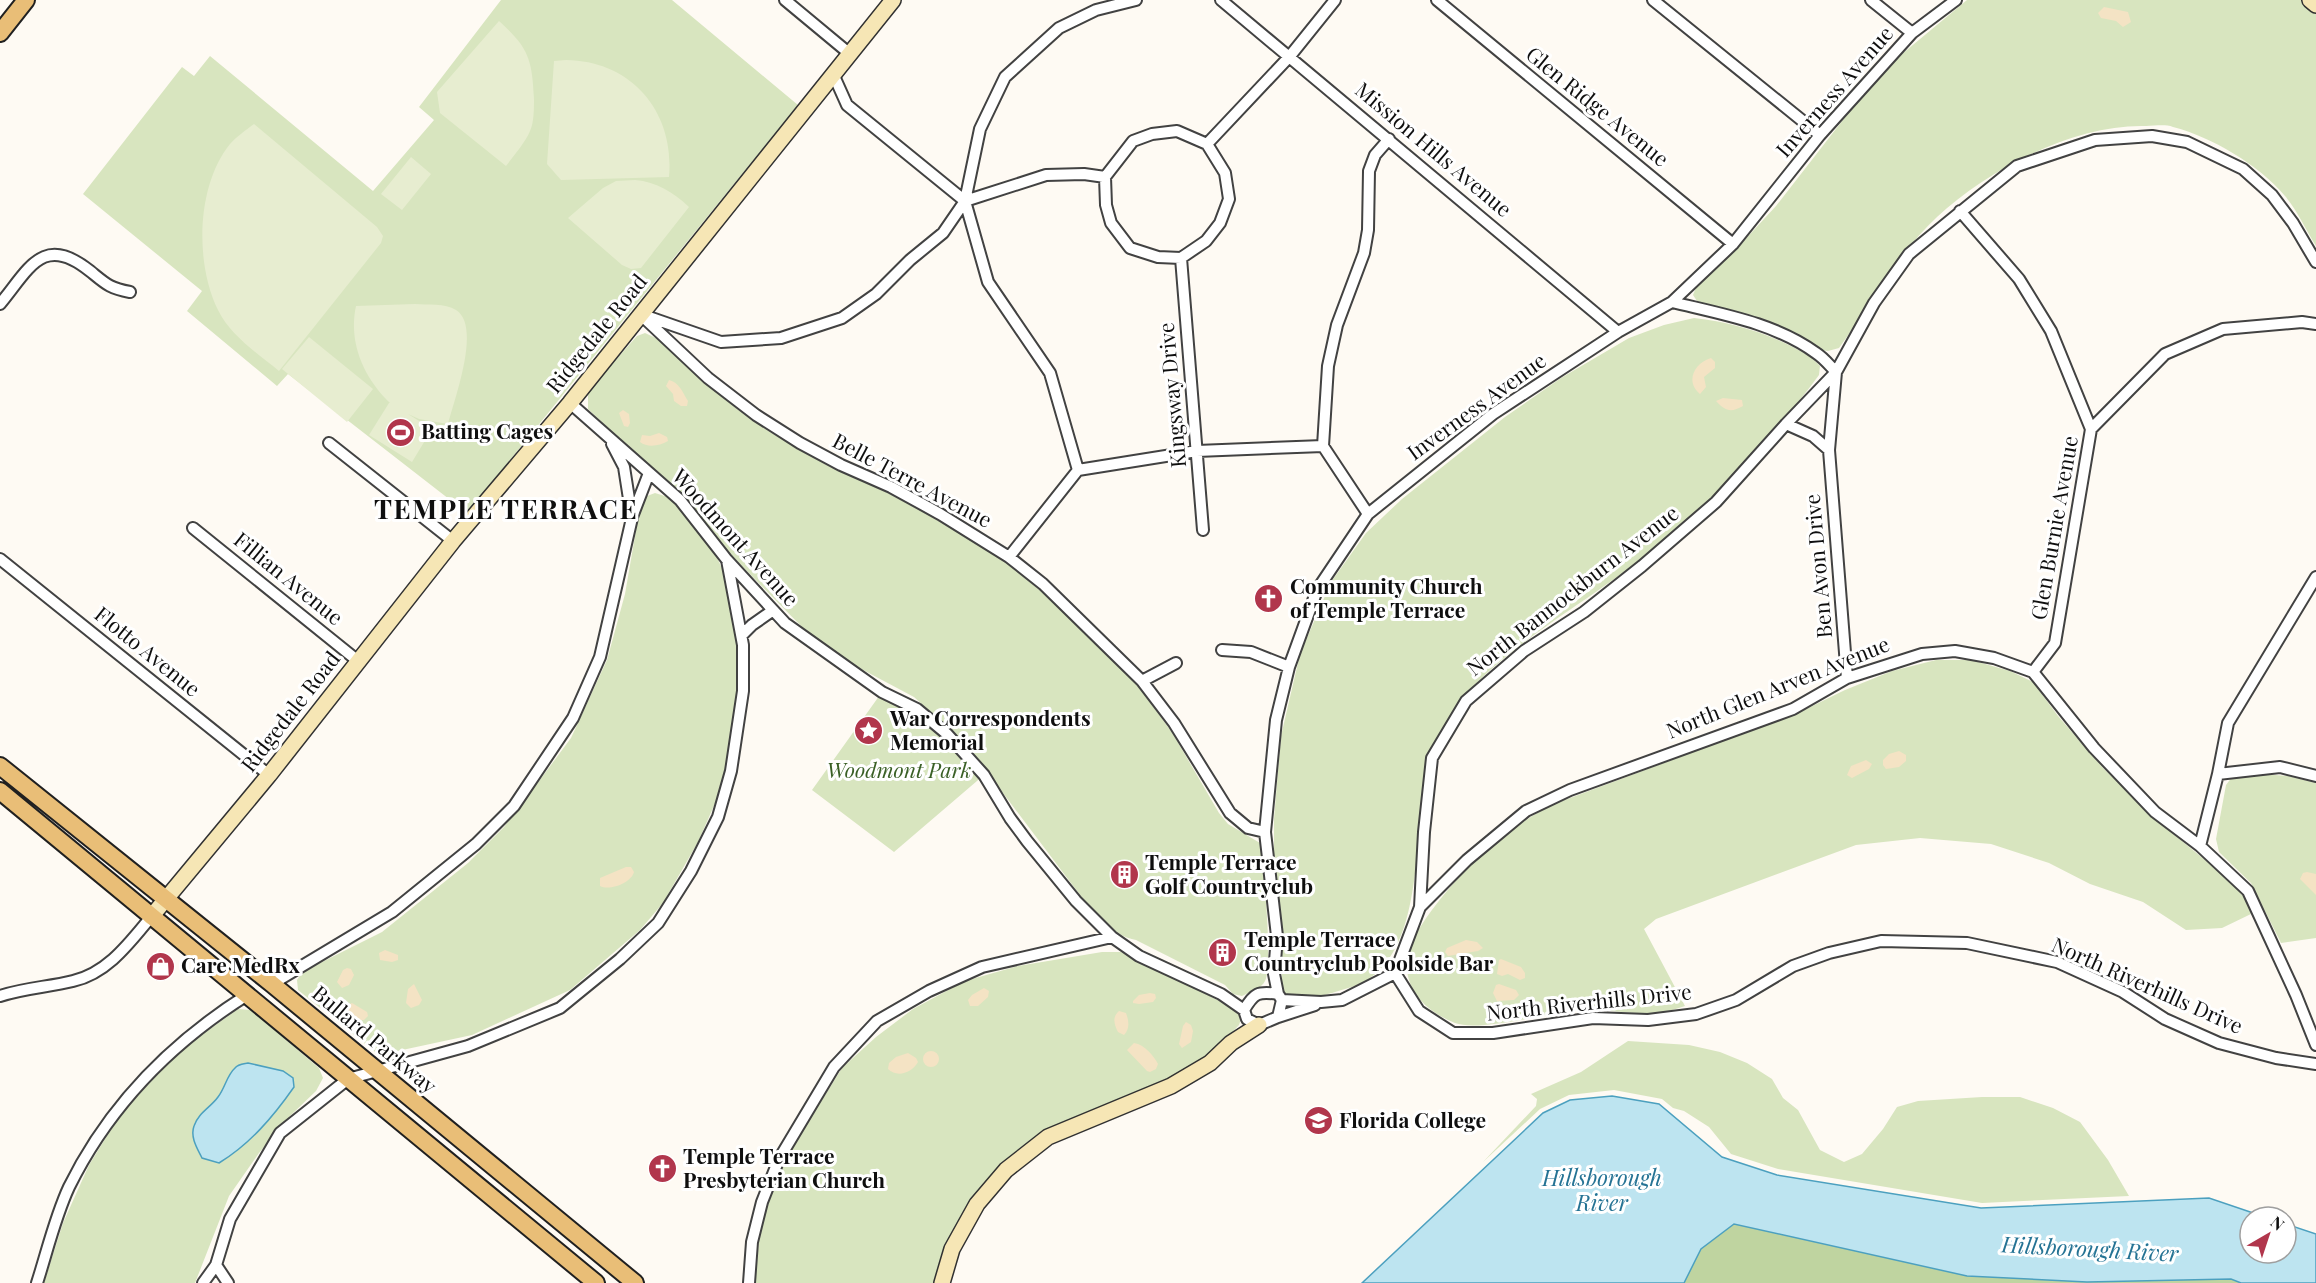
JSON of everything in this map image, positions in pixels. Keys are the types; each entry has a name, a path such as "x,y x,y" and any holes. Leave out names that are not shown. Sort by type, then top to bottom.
{"main road":[{"path":"0,33 26,0"},
{"name":"Bullard Parkway","path":"0,766 272,984 635,1283"},
{"path":"0,791 596,1283"}],"street":[{"path":"785,0 850,54"},
{"name":"Ridgedale Road","path":"151,917 269,775 453,541 570,403 893,0"},
{"path":"640,314 721,342 781,338 842,318 876,294 910,260 943,233 965,201 980,129 1005,77 1059,28 1096,10 1136,0"},
{"name":"Mission Hills Avenue","path":"1221,0 1618,332"},
{"path":"1207,144 1290,56 1335,0"},
{"name":"Glen Ridge Avenue","path":"1437,0 1733,244"},
{"path":"1653,0 1820,135"},
{"path":"1871,0 1912,33"},
{"name":"Inverness Avenue","path":"1280,997 1274,974 1277,936 1265,832 1276,720 1289,667 1317,590 1368,514 1493,414 1618,332 1672,302 1733,244 1820,135 1912,33 1956,0"},
{"path":"2310,0 2316,5"},
{"path":"834,76 847,105 965,201 988,282 1050,373 1078,470"},
{"path":"1177,131 1207,144 1225,173 1229,199 1220,223 1206,242 1181,258 1158,257 1130,248 1111,223 1106,205 1106,177 1133,141 1152,134 1177,131"},
{"name":"North Bannockburn Avenue","path":"1420,907 1424,832 1432,758 1466,701 1524,651 1584,612 1716,502 1836,372 1874,303 1909,254 1960,210 2017,166 2096,140 2152,136 2187,142 2243,169 2272,195 2293,222 2316,262"},
{"path":"1368,514 1323,446 1328,366 1337,325 1364,253 1368,230 1370,171 1375,155 1389,140"},
{"path":"965,201 1046,175 1084,174 1106,177"},
{"path":"1960,210 2019,279 2046,322 2091,429"},
{"path":"0,304 31,267 50,254 63,254 75,258 112,289 130,292"},
{"name":"Kingsway Drive","path":"1181,258 1203,530"},
{"path":"1672,302 1755,324 1793,338 1818,354 1836,372"},
{"name":"Belle Terre Avenue","path":"640,314 708,378 756,416 800,444 891,487 940,514 1010,557 1076,615 1142,681 1174,723 1230,813 1248,828 1265,832"},
{"name":"Glen Burnie Avenue","path":"2034,672 2055,643 2091,429 2165,354 2223,329 2302,322 2316,324"},
{"name":"Ben Avon Drive","path":"1836,372 1829,450 1847,678"},
{"name":"Woodmont Avenue","path":"570,403 680,500 727,560 784,624 882,692 917,709 946,734 984,775 1027,842 1076,901 1112,937 1140,956 1221,994 1250,1018"},
{"path":"1786,424 1814,436 1829,450"},
{"path":"610,439 624,466 632,518"},
{"path":"329,443 453,541"},
{"path":"1010,557 1078,470 1197,451 1323,446"},
{"path":"272,984 392,912 476,844 514,806 573,718 600,657 632,518 649,473"},
{"name":"Fillian Avenue","path":"193,528 358,661"},
{"name":"Flotto Avenue","path":"0,559 269,775"},
{"path":"203,1283 216,1265 230,1219 280,1133 348,1079 468,1046 560,1008 620,959 658,923 691,871 718,817 731,771 743,692 742,634 727,560"},
{"path":"2200,846 2228,723 2316,577"},
{"path":"742,634 752,624 772,611"},
{"path":"1222,650 1251,652 1289,667"},
{"name":"North Glen Arven Avenue","path":"1395,973 1420,907 1467,860 1527,811 1570,790 1793,709 1847,678 1922,654 1955,651 1994,657 2034,672"},
{"path":"1142,681 1176,663"},
{"path":"2034,672 2094,748 2155,812 2200,846 2248,891 2296,995 2316,1045"},
{"path":"2218,774 2280,767 2316,776"},
{"path":"0,996 76,981 106,965 123,950 151,917"},
{"path":"749,1283 752,1242 762,1202 779,1158 834,1067 877,1021 928,991 982,967 1112,937"},
{"name":"North Riverhills Drive","path":"1395,973 1419,1011 1453,1033 1493,1033 1593,1018 1648,1020 1696,1014 1736,1000 1793,966 1829,953 1881,942 1967,943 2057,962 2123,992 2165,1019 2218,1043 2276,1058 2316,1064"},
{"path":"1261,992 1280,997 1321,1002 1342,1000 1395,973"},
{"path":"942,1283 952,1249 977,1204 1006,1170 1048,1137 1171,1086 1210,1063 1231,1043 1250,1018 1251,999 1261,992 1274,974"},
{"name":"Woodmont Avenue","path":"1221,994 1251,999"},
{"path":"38,1283 68,1189 102,1129 167,1054 247,995"},
{"path":"1278,1017 1280,997"},
{"path":"1250,1018 1278,1017 1321,1002"},
{"path":"216,1265 228,1283"}],"green space":[{"path":"501,0 672,0 798,105 467,513 288,374 277,386 187,311 202,291 83,194 182,67 194,76 210,56 373,191 434,120 419,107"},
{"path":"1967,0 2302,0 2316,11 2316,246 2285,196 2262,174 2234,154 2203,138 2170,126 2118,127 2062,141 2034,153 1981,182 1958,199 1937,217 1909,247 1839,348 1828,351 1820,350 1791,332 1750,316 1699,304 1693,295 1698,283 1740,245 1776,206 1860,98 1902,54"},
{"path":"499,21 517,39 527,55 532,74 534,99 530,131 506,166 440,113 437,92"},
{"path":"554,61 590,63 611,70 629,80 644,94 665,131 669,153 669,177 561,180 547,164"},
{"path":"254,124 377,227 383,236 381,243 279,371 245,344 223,319 205,271 203,225 205,203 211,181 219,161 230,144"},
{"path":"411,157 431,174 402,210 381,194"},
{"path":"635,180 664,189 689,207 641,268 631,269 622,265 568,218 603,188 616,181"},
{"path":"441,305 456,310 463,319 467,331 464,364 448,424 419,419 408,414 432,429 412,462 369,435 390,403 373,382 360,359 354,333 354,320 356,306"},
{"path":"1694,318 1743,327 1777,340 1813,359 1820,366 1819,375 1757,451 1687,520 1637,562 1507,655 1463,698 1437,739 1428,761 1416,866 1407,919 1386,963 1370,978 1347,989 1300,999 1281,991 1282,963 1274,864 1274,819 1281,736 1300,654 1331,582 1366,533 1402,499 1505,417 1561,378 1629,338 1664,325"},
{"path":"645,333 658,339 737,409 770,432 830,467 867,482 927,514 1003,560 1042,592 1138,685 1173,734 1219,813 1228,824 1260,843 1268,940 1267,972 1261,986 1242,996 1233,994 1225,985 1120,934 1106,924 1083,899 966,744 914,697 850,663 807,632 729,553 693,508 588,409 588,391 637,336"},
{"path":"309,337 373,389 347,422 282,369"},
{"path":"655,493 668,497 700,528 714,551 731,588 737,633 738,683 724,783 698,842 663,903 640,930 570,990 472,1035 379,1055 298,990 297,980 301,974 320,963 382,932 468,863 504,827 571,738 607,660 625,594 639,513 647,496"},
{"path":"1936,660 1971,660 2010,671 2033,682 2058,716 2103,768 2160,823 2233,883 2246,900 2251,914 2222,928 2186,930 2143,902 2090,884 2049,863 1991,844 1920,838 1856,845 1656,919 1644,929 1685,1006 1666,1012 1576,1010 1496,1024 1466,1025 1443,1017 1422,1002 1415,993 1407,971 1409,945 1414,936 1463,873 1498,841 1535,814 1554,804 1800,712 1892,671"},
{"name":"Woodmont Park","path":"882,692 917,709 984,775 894,852 812,790"},
{"path":"2262,774 2288,776 2316,783 2316,938 2281,943 2251,883 2219,852 2216,839 2226,785 2232,777"},
{"path":"1102,952 1121,952 1237,1010 1241,1019 1239,1025 1208,1057 1180,1076 1146,1092 1057,1126 1034,1138 1014,1153 978,1191 964,1212 952,1235 934,1283 755,1283 759,1241 767,1205 786,1157 842,1068 876,1037 913,1009 965,981 1018,966"},
{"path":"238,1009 251,1010 319,1068 323,1078 316,1091 290,1116 259,1153 229,1196 195,1283 44,1283 63,1223 89,1165 121,1113 183,1048"},
{"path":"1628,1041 1689,1045 1720,1052 1747,1063 1772,1079 1783,1098 1798,1110 1820,1150 1844,1162 1862,1154 1883,1129 1897,1107 1918,1101 2020,1097 2053,1108 2080,1122 2108,1160 2129,1196 1982,1203 1778,1169 1731,1154 1709,1127 1684,1111 1673,1108 1662,1099 1614,1090 1569,1095 1540,1109 1483,1162 1536,1106 1537,1099 1531,1094 1581,1072"},
{"path":"1734,1224 1967,1276 2232,1279 2241,1283 1684,1283 1701,1249"}],"sand":[{"path":"2104,7 2128,12 2131,22 2123,27 2116,21 2101,18 2098,13"},
{"path":"1711,358 1715,362 1715,368 1704,377 1706,387 1700,394 1695,389 1692,379 1696,368"},
{"path":"669,380 680,388 688,401 687,406 681,406 674,401 673,394 666,386"},
{"path":"1723,398 1742,400 1743,406 1735,410 1725,409 1716,401"},
{"path":"623,410 629,414 628,427 624,426 619,413"},
{"path":"659,433 667,437 668,441 654,446 640,442 642,435 650,436"},
{"path":"1899,751 1906,755 1906,761 1899,767 1886,769 1883,760 1889,754"},
{"path":"1866,760 1872,764 1869,769 1852,778 1847,775 1851,766"},
{"path":"631,867 634,872 625,883 614,887 600,886 600,878"},
{"path":"2303,873 2316,874 2316,895 2300,879"},
{"path":"1466,940 1477,942 1483,948 1478,951 1448,956 1445,952 1447,948"},
{"path":"385,950 398,955 398,960 392,962 380,960 379,953"},
{"path":"1501,959 1521,967 1525,978 1520,980 1508,974 1502,976 1497,974"},
{"path":"351,969 354,975 349,985 342,988 337,982 343,970"},
{"path":"414,984 422,1000 419,1005 411,1008 406,1003 408,989"},
{"path":"1496,985 1516,990 1519,995 1514,1000 1497,1001 1493,993"},
{"path":"984,988 989,991 988,997 978,1006 970,1006 968,1000"},
{"path":"1155,994 1156,998 1153,1002 1133,1003 1139,995"},
{"path":"352,1003 367,1012 368,1016 364,1020 359,1020 347,1012 346,1006"},
{"path":"1119,1011 1126,1013 1128,1019 1128,1028 1124,1035 1118,1032 1115,1023 1115,1016"},
{"path":"1186,1022 1191,1025 1193,1031 1191,1042 1182,1048 1179,1044"},
{"path":"1134,1043 1142,1046 1151,1054 1158,1064 1156,1069 1147,1071 1127,1050"},
{"path":"928,1051 934,1051 939,1059 937,1065 928,1067 923,1062 923,1056"},
{"path":"908,1053 918,1062 912,1069 900,1074 888,1069 889,1063 896,1057"}],"water":[{"path":"248,1063 283,1071 293,1078 294,1087 260,1129 230,1156 219,1163 202,1158 193,1138 196,1121 218,1097 232,1071 241,1064"},
{"name":"Hillsborough River","path":"1612,1096 1659,1104 1722,1157 1777,1175 1981,1208 2209,1198 2238,1208 2238,1265 2298,1265 2298,1228 2316,1234 2316,1283 2241,1283 2231,1279 2087,1282 1967,1276 1734,1224 1701,1249 1684,1283 1362,1283 1543,1113 1570,1100"}],"place":[{"name":"Batting Cages","path":"400,432"},
{"name":"Community Church of Temple Terrace","path":"1269,599"},
{"name":"War Correspondents Memorial","path":"869,731"},
{"name":"Temple Terrace Golf Countryclub","path":"1124,875"},
{"name":"Temple Terrace Countryclub Poolside Bar","path":"1223,952"},
{"name":"Care MedRx","path":"160,966"},
{"name":"Florida College","path":"1318,1121"},
{"name":"Temple Terrace Presbyterian Church","path":"662,1169"}],"district":[{"name":"TEMPLE TERRACE","path":"506,510"}]}
